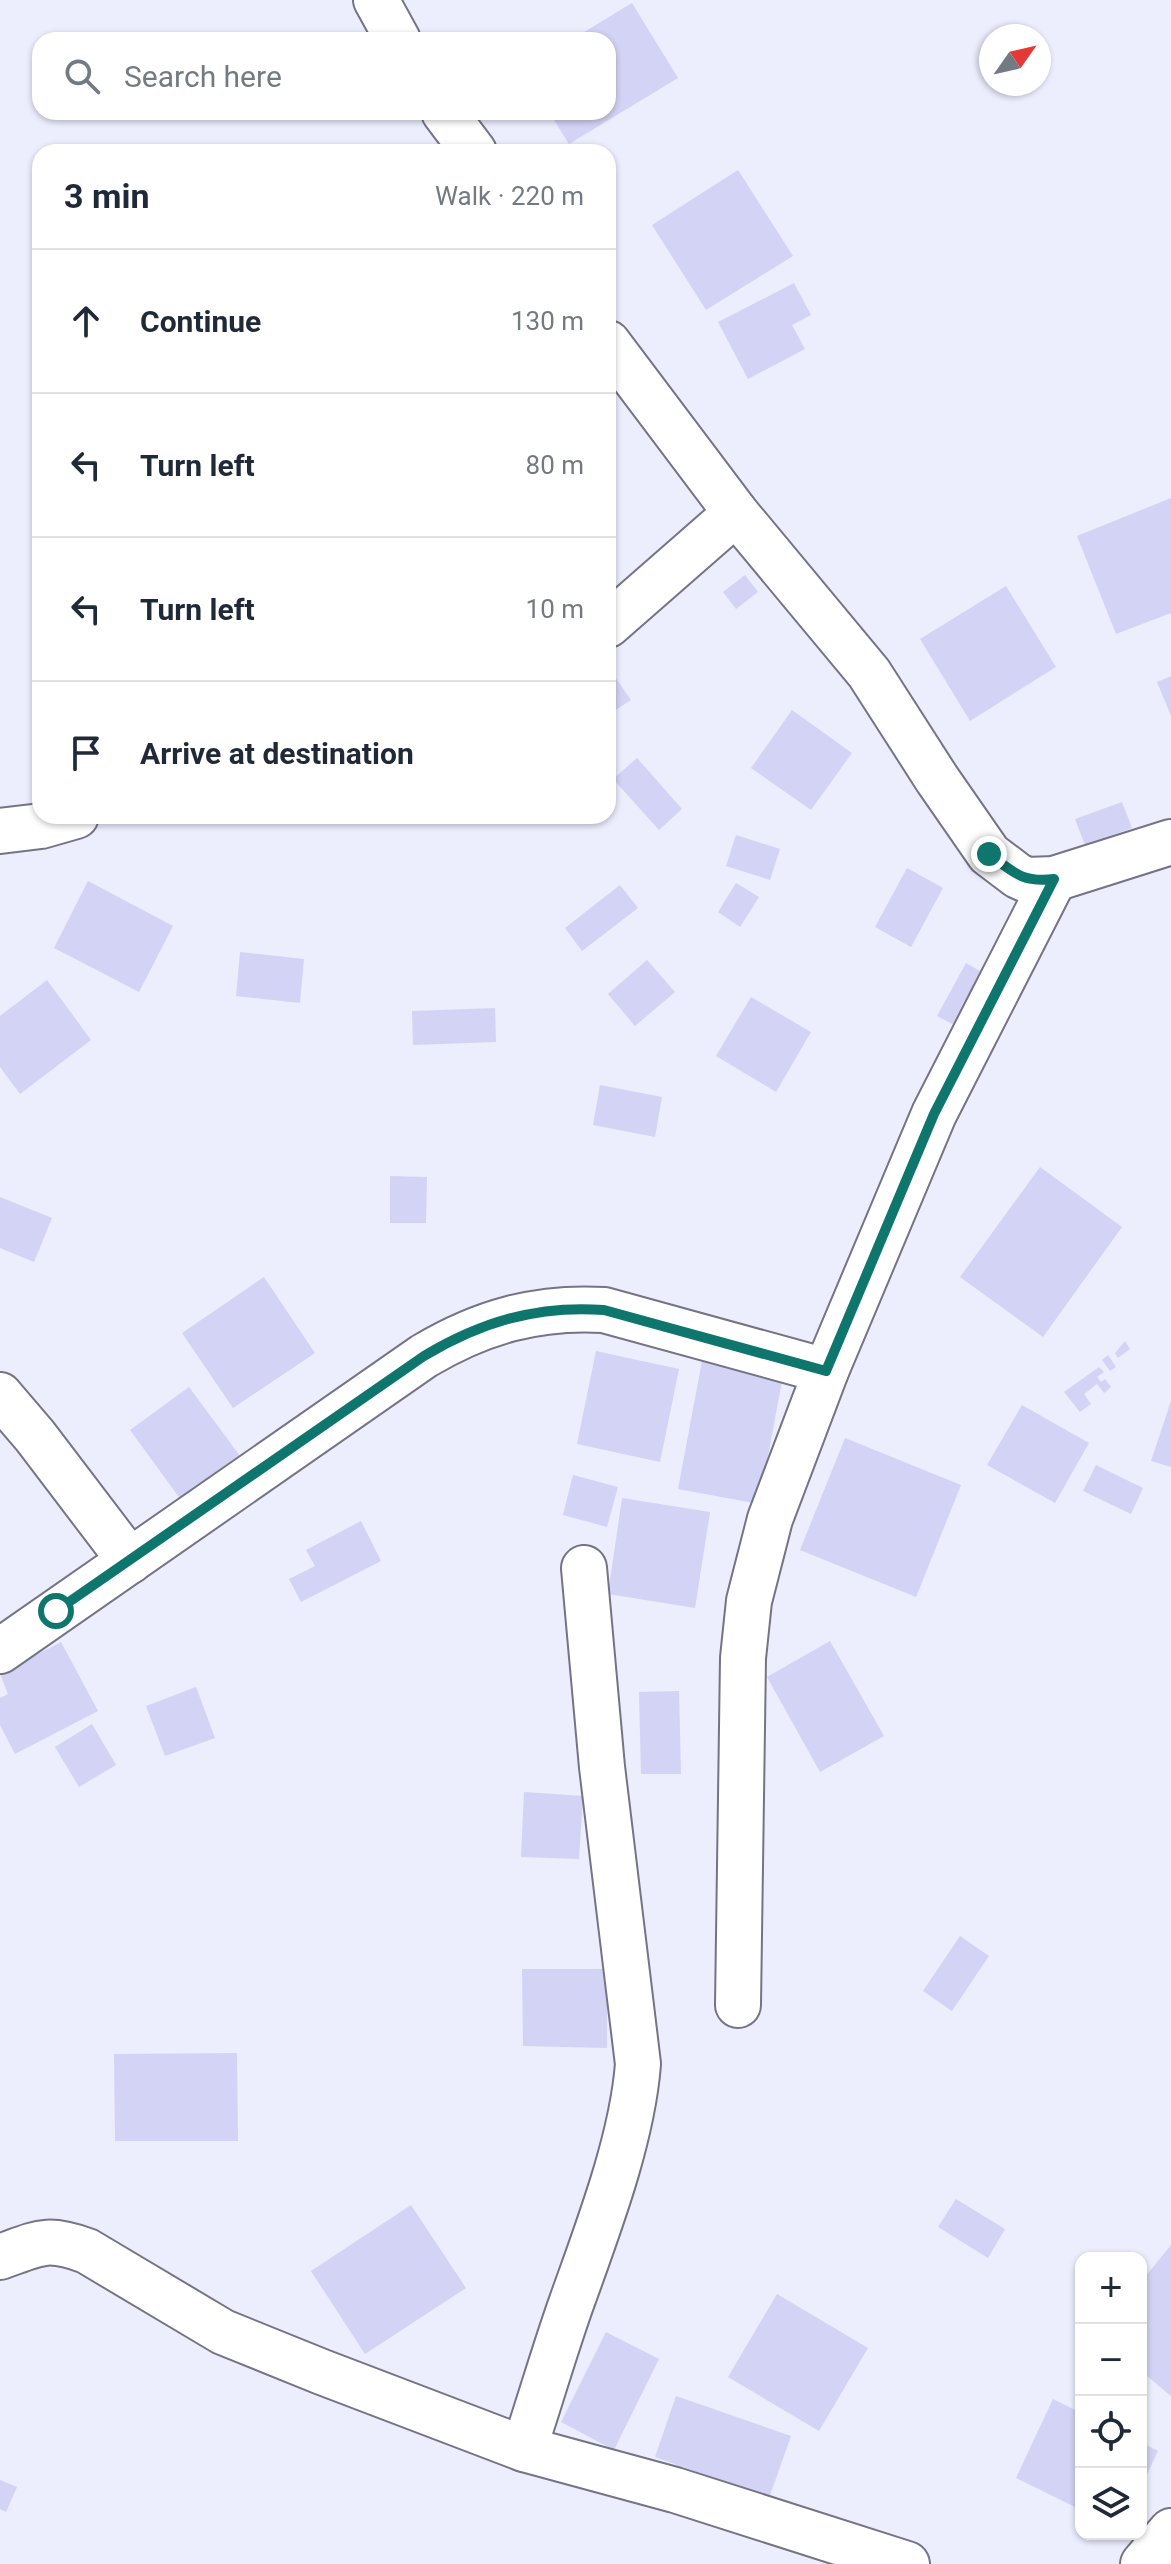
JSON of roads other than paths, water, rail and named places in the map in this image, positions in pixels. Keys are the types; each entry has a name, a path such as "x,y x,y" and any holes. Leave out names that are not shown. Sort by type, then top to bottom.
{"street":[{"path":"376,0 394,32"},
{"path":"450,120 468,144"},
{"path":"616,354 736,513 869,673 989,854 1027,880 1054,879 1171,842"},
{"path":"616,618 736,513"},
{"path":"0,831 48,824"},
{"path":"738,2005 743,1658 749,1601 770,1519 826,1371 934,1114 1054,879"},
{"path":"0,1651 424,1356 471,1332 523,1314 578,1308 604,1310 826,1371"},
{"path":"0,1395 130,1561"},
{"path":"524,2449 564,2322 603,2214 636,2093 638,2064 602,1767 584,1568"},
{"path":"0,2257 44,2241 64,2242 87,2251 223,2332 524,2449 675,2490 907,2564"},
{"path":"1143,2564 1171,2531"}]}
